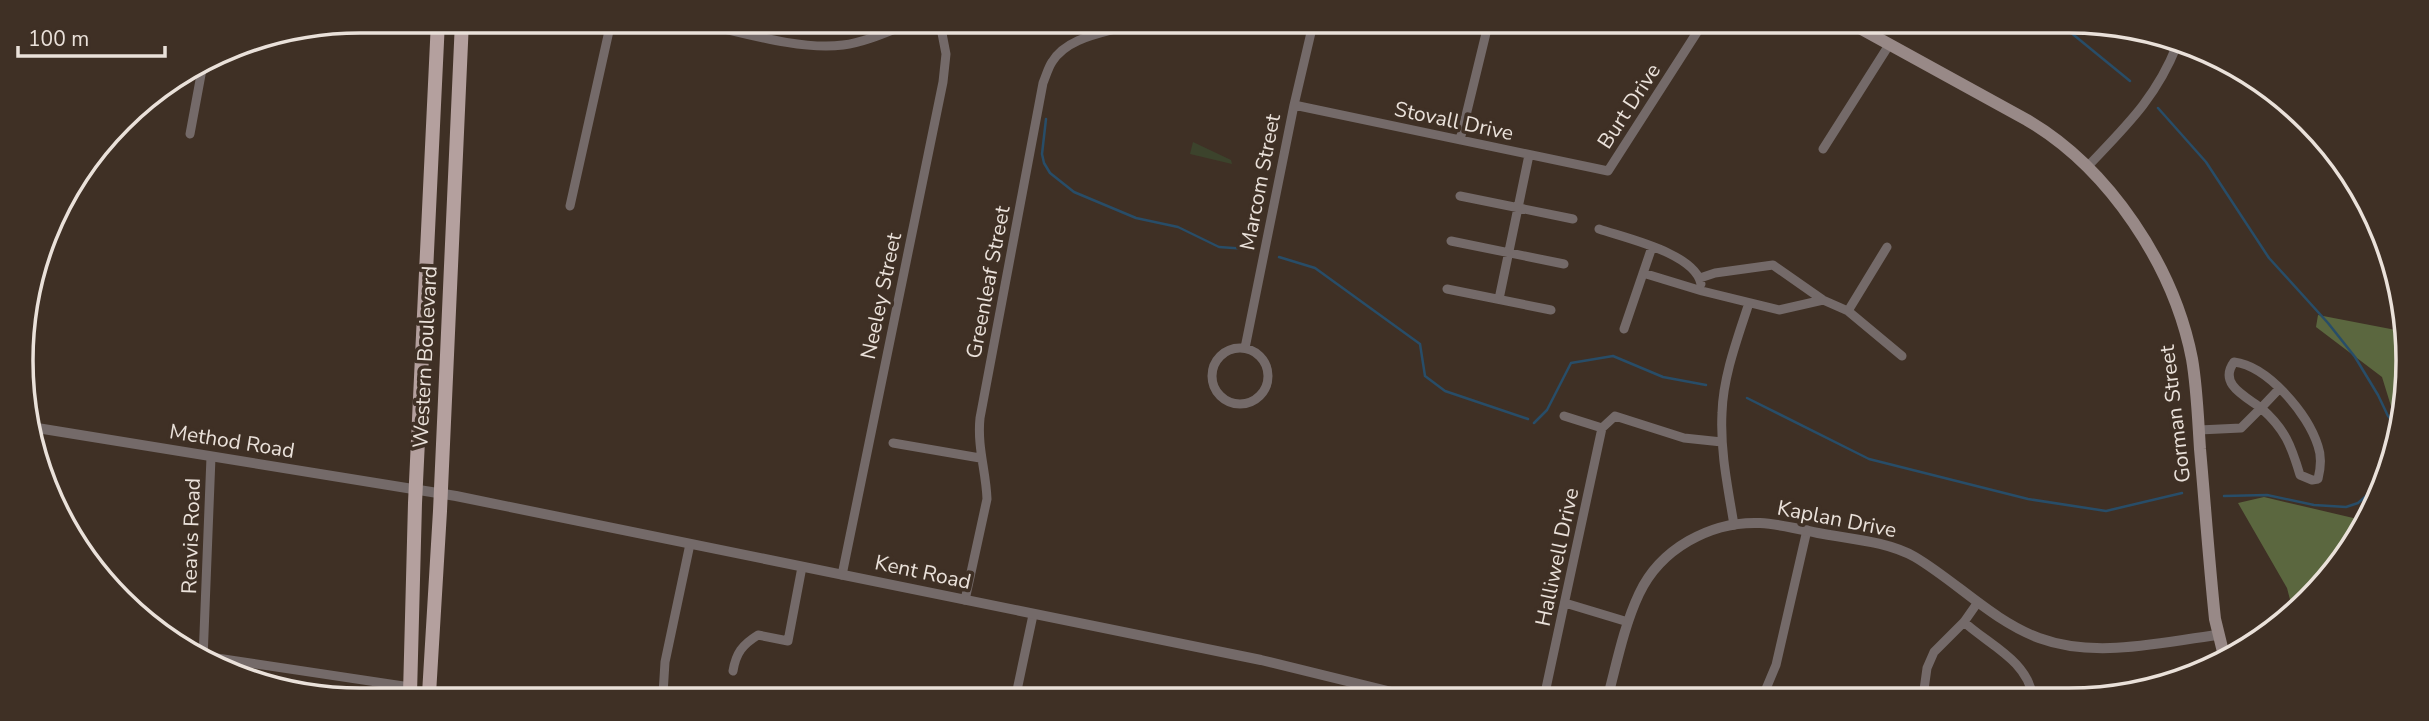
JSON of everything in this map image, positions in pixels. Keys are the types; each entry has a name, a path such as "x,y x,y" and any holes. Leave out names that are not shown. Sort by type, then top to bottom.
{"main road":[{"name":"Western Boulevard","path":"429,688 428,492 438,33"},
{"name":"Western Boulevard","path":"410,688 428,492 460,33"},
{"name":"Gorman Street","path":"1868,33 2040,127 2088,166 2111,191 2134,224 2180,314 2192,360 2218,635 2222,649"}],"street":[{"path":"570,206 609,33"},
{"path":"747,33 791,42 831,46 852,44 883,33"},
{"name":"Neeley Street","path":"842,575 943,82 946,54 942,33"},
{"name":"Greenleaf Street","path":"965,600 986,499 978,437 980,418 1043,83 1051,63 1063,49 1102,33"},
{"name":"Marcom Street","path":"1245,348 1310,33"},
{"path":"1460,141 1486,33"},
{"name":"Burt Drive","path":"1608,171 1697,33"},
{"path":"1823,149 1889,45"},
{"path":"2088,166 2136,115 2156,89 2174,51"},
{"path":"190,134 201,75"},
{"name":"Stovall Drive","path":"1294,105 1608,171"},
{"path":"1500,299 1529,155"},
{"path":"1460,196 1573,219"},
{"path":"1599,229 1681,258 1700,278 1702,291"},
{"path":"1451,241 1564,264"},
{"path":"1624,329 1652,247"},
{"path":"1848,311 1887,247"},
{"path":"1700,278 1715,273 1773,265 1823,300 1848,311 1902,355"},
{"path":"1643,273 1779,310 1823,300"},
{"path":"1447,289 1551,310"},
{"path":"1734,525 1722,442 1722,410 1727,379 1749,303"},
{"path":"1245,348 1262,358 1268,378 1260,396 1240,404 1222,398 1215,390 1212,369 1216,360 1226,351 1245,348"},
{"path":"2234,362 2246,363 2265,375 2296,406 2319,447 2321,463 2318,479 2312,480 2300,475 2288,437 2276,421 2261,408 2235,390 2230,383 2228,377 2234,362"},
{"path":"2199,430 2241,428 2279,390"},
{"path":"1564,416 1602,428 1615,416 1684,438 1722,442"},
{"name":"Halliwell Drive","path":"1546,688 1602,428"},
{"name":"Method Road","path":"41,430 428,492"},
{"path":"893,443 981,458"},
{"name":"Reavis Road","path":"203,647 211,457"},
{"name":"Kent Road","path":"428,492 1261,660 1375,688"},
{"name":"Kaplan Drive","path":"1610,688 1628,622 1644,584 1663,560 1692,539 1734,525 1761,523 1807,530 1903,551 2019,629 2040,639 2076,648 2110,648 2218,635"},
{"path":"1766,688 1776,665 1807,530"},
{"path":"663,688 665,662 690,544"},
{"path":"733,670 736,654 745,643 758,635 788,641 802,567"},
{"path":"1925,688 1930,660 1978,602"},
{"path":"1565,603 1628,622"},
{"path":"1017,688 1033,615"},
{"path":"1964,622 2013,661 2029,681 2031,688"},
{"path":"236,663 391,688"}],"green space":[{"path":"1193,142 1231,160 1232,164 1190,154"},
{"path":"2318,315 2394,330 2396,360 2392,409 2382,377 2316,327"},
{"path":"2264,497 2355,518 2328,560 2290,601 2287,588 2238,503"}],"waterway":[{"path":"2072,33 2130,81"},
{"path":"2158,108 2206,162 2269,258 2355,357 2390,418"},
{"path":"1046,119 1042,154 1044,163 1050,173 1074,192 1136,218 1178,227 1219,247 1247,249"},
{"path":"1279,257 1315,268 1420,344 1425,376 1445,391 1528,419"},
{"path":"1534,423 1547,410 1571,363 1613,356 1663,377 1706,385"},
{"path":"1747,398 1869,459 2028,499 2106,511 2182,493"},
{"path":"2224,496 2267,495 2314,505 2346,507 2358,503 2366,496"}]}
